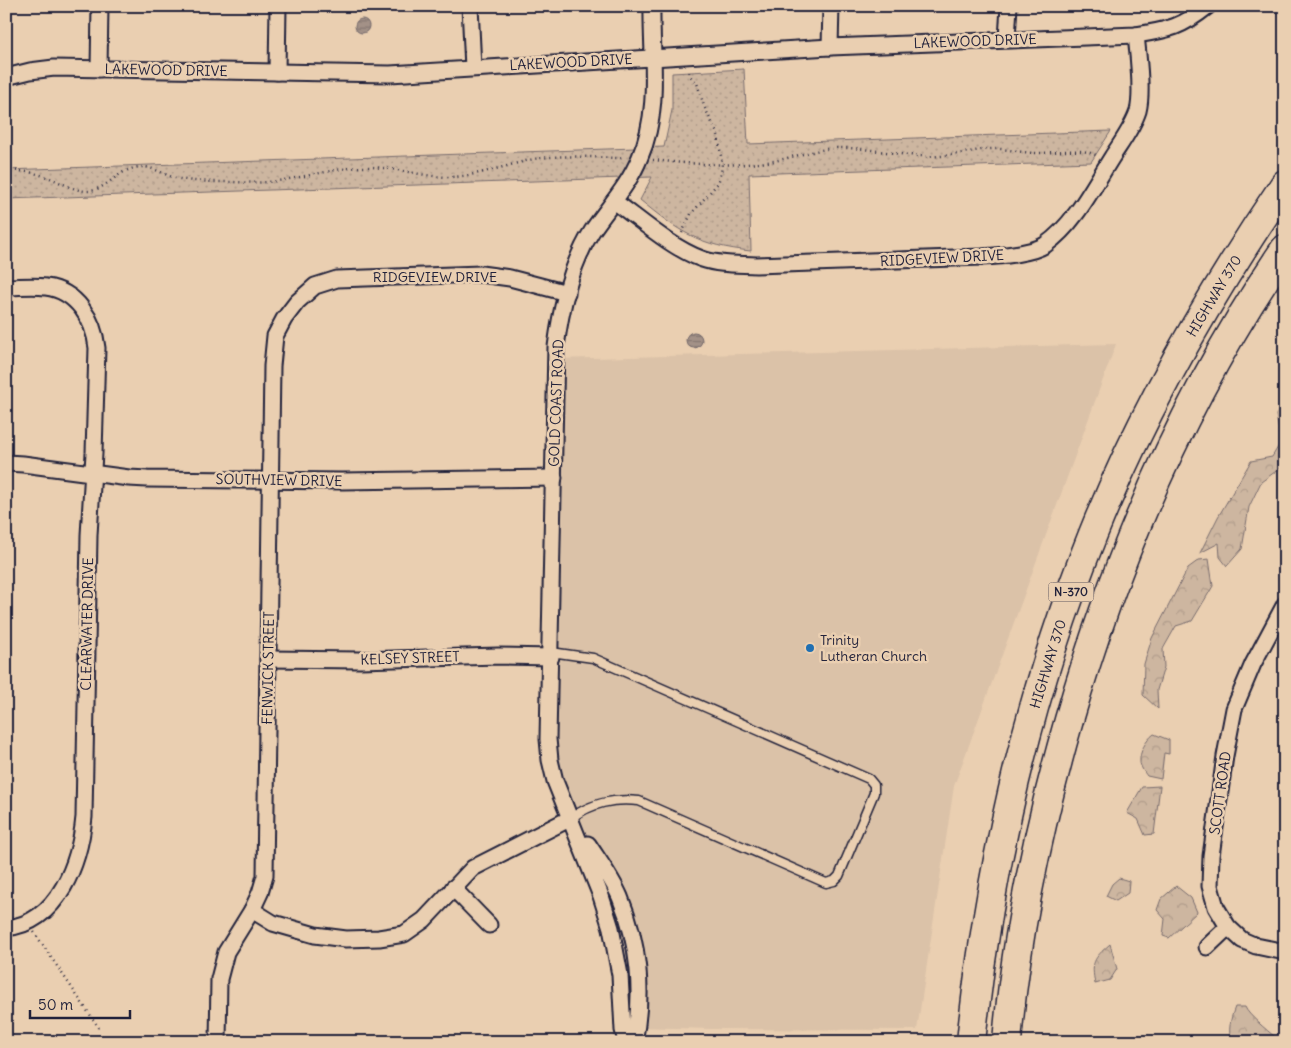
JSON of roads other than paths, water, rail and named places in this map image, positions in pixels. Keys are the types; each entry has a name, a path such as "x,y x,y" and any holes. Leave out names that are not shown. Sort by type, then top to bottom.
{"highway":[{"name":"HIGHWAY 370","path":"970,1042 977,979 999,849 1018,766 1067,602 1128,455 1171,368 1252,232 1285,184"},
{"name":"N-370","path":"1008,1042 1011,998 1020,932 1034,852 1056,763 1084,669 1108,598 1133,531 1177,437 1224,346 1285,249"},
{"path":"991,1042 989,1026 1000,948 1043,678"}],"street":[{"path":"99,69 100,6"},
{"path":"277,72 278,6"},
{"path":"470,6 474,68"},
{"name":"GOLD COAST ROAD","path":"626,1042 623,1030 620,975 613,936 601,896 555,781 550,760 548,739 556,347 559,320 578,259 592,232 629,181 640,159 651,125 654,57 652,6"},
{"path":"830,46 831,6"},
{"path":"1007,39 1010,6"},
{"name":"LAKEWOOD DRIVE","path":"6,77 42,69 390,74 830,46 1136,34 1164,31 1190,21 1208,6"},
{"name":"RIDGEVIEW DRIVE","path":"614,201 673,244 702,259 728,264 756,265 982,257 1016,254 1044,246 1078,210 1128,132 1138,110 1140,90 1136,34"},
{"name":"RIDGEVIEW DRIVE","path":"305,294 314,286 337,279 481,274 510,278 567,292"},
{"name":"CLEARWATER DRIVE","path":"6,287 47,287 67,294 85,312 95,334 97,348 89,526 83,833 72,871 53,902 32,920 6,928"},
{"name":"FENWICK STREET","path":"218,1042 219,979 226,952 252,910 265,876 272,366 275,336 284,318 305,294"},
{"name":"SOUTHVIEW DRIVE","path":"6,463 147,478 342,481 554,478"},
{"name":"SCOTT ROAD","path":"1285,604 1253,664 1234,709 1225,756 1211,856 1210,886 1216,907 1228,926 1242,940 1256,946 1285,952"},
{"name":"KELSEY STREET","path":"268,659 360,660 551,654"},
{"path":"252,910 273,923 315,935 346,939 379,938 404,934 424,920 472,868 571,818"},
{"name":"GOLD COAST ROAD","path":"571,818 610,878 620,896 628,918 639,983 638,1021 634,1042"},
{"path":"453,888 488,925"},
{"path":"1207,947 1228,926"}],"lane":[{"path":"551,654 593,658 869,779 874,785 874,793 839,876 834,881 826,883 639,801 612,800 581,811 571,818"}],"place":[{"name":"Trinity Lutheran Church","path":"810,648"}]}
